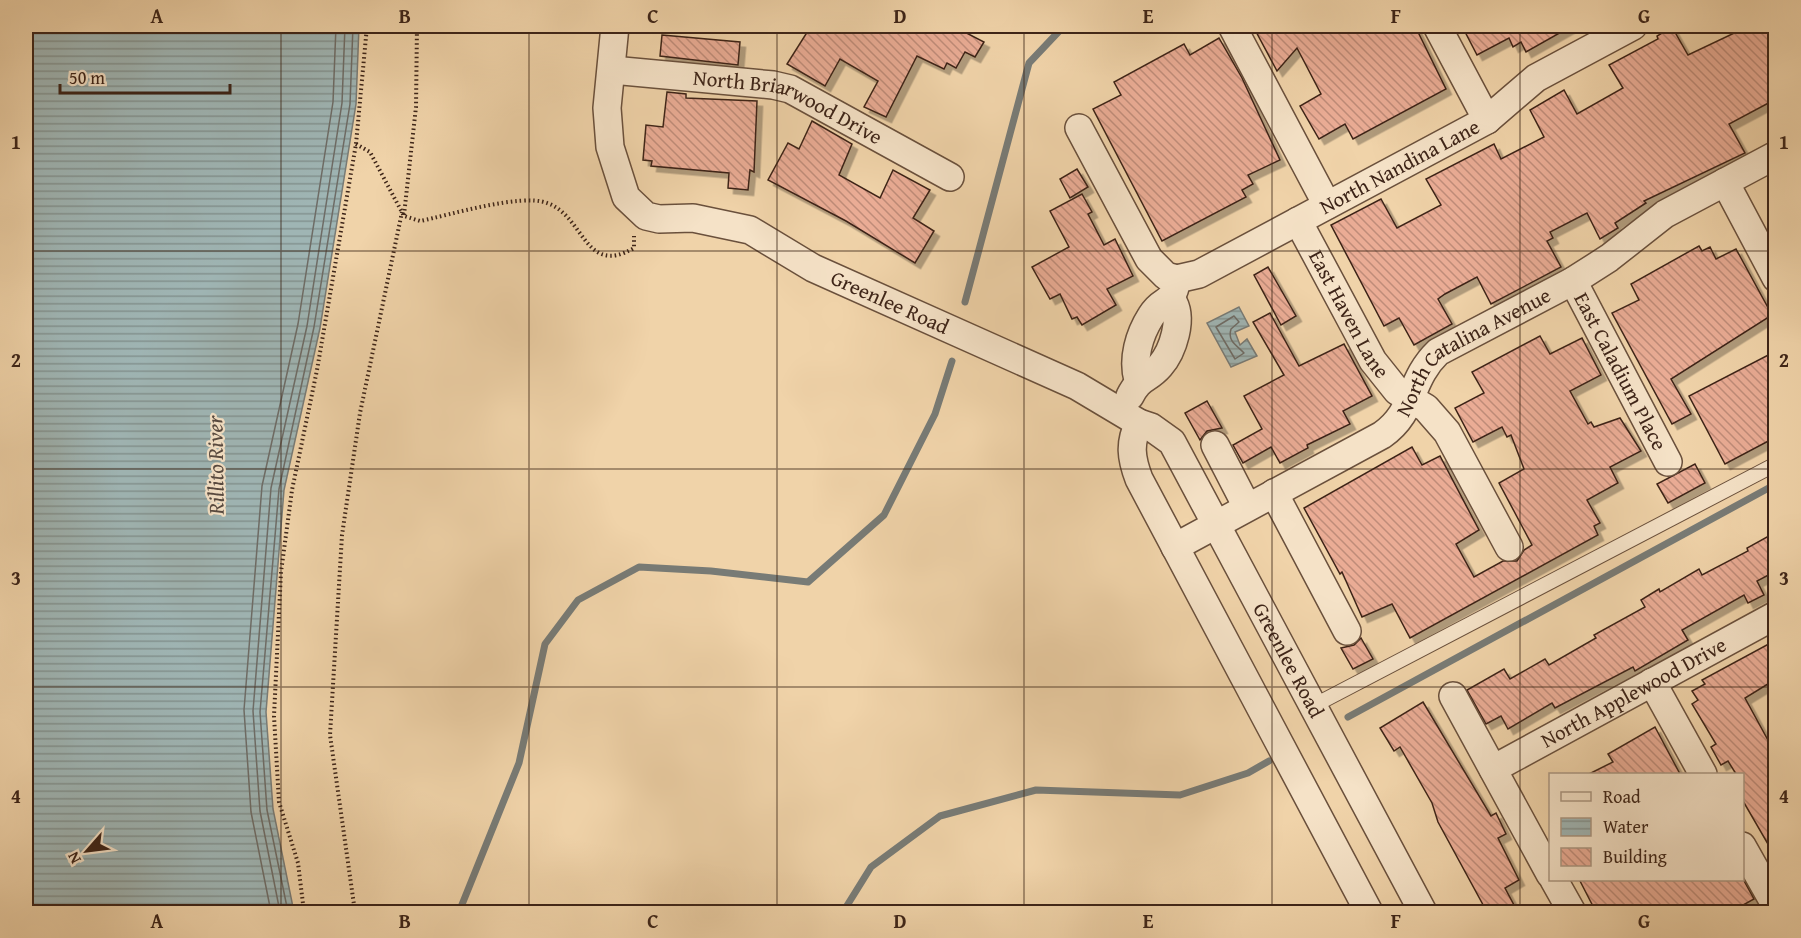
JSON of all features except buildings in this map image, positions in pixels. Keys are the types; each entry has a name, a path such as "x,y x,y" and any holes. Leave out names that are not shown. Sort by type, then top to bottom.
{"street":[{"path":"615,26 607,108 610,147 626,197 636,208"},
{"path":"1233,26 1327,205"},
{"path":"1437,26 1487,120"},
{"name":"North Nandina Lane","path":"1175,289 1199,273 1487,120 1536,78 1633,26"},
{"name":"North Briarwood Drive","path":"612,70 773,84 790,90 950,177"},
{"path":"1079,128 1149,259 1175,289 1179,325 1162,364 1138,380 1131,417 1133,465 1369,912"},
{"name":"North Catalina Avenue","path":"1175,547 1382,435 1404,414 1423,367 1438,352 1573,281 1609,258 1649,224 1776,155"},
{"path":"1725,182 1776,278"},
{"name":"Greenlee Road","path":"636,208 646,216 659,219 693,218 750,230 813,268 1077,386 1151,427 1172,442 1423,912"},
{"name":"East Haven Lane","path":"1298,221 1373,361 1384,377 1437,418 1447,432 1509,547"},
{"name":"East Caladium Place","path":"1573,281 1668,462"},
{"path":"1215,445 1246,507"},
{"path":"1274,493 1347,631"},
{"name":"North Applewood Drive","path":"1493,769 1776,615"},
{"path":"1652,682 1702,773"},
{"path":"1453,696 1549,870"},
{"path":"1744,848 1776,906"},
{"path":"1555,881 1566,910"}],"lane":[{"path":"1313,706 1776,464"}],"path":[{"path":"304,912 298,863 282,816 277,770 274,716 281,572 292,490 318,370 356,144 367,26"},
{"path":"355,912 330,735 342,535 360,413 403,214 416,106 417,26"},
{"path":"356,144 370,152 403,214 420,221 512,202 537,200 560,210 590,247 610,257 620,256 634,248 636,208"}],"water":[{"name":"Rillito River","path":"26,26 359,26 356,104 320,328 284,490 266,712 273,809 294,912 26,912"},
{"path":"1239,307 1249,326 1235,332 1240,345 1247,339 1257,356 1231,367 1207,323"}],"waterway":[{"path":"965,302 1029,63 1064,26"},
{"path":"459,912 519,763 545,644 578,600 639,567 711,571 808,582 884,515 935,414 952,361"},
{"path":"1348,717 1776,484"},
{"path":"843,912 871,867 940,816 1036,790 1180,795 1248,773 1269,761"}]}
